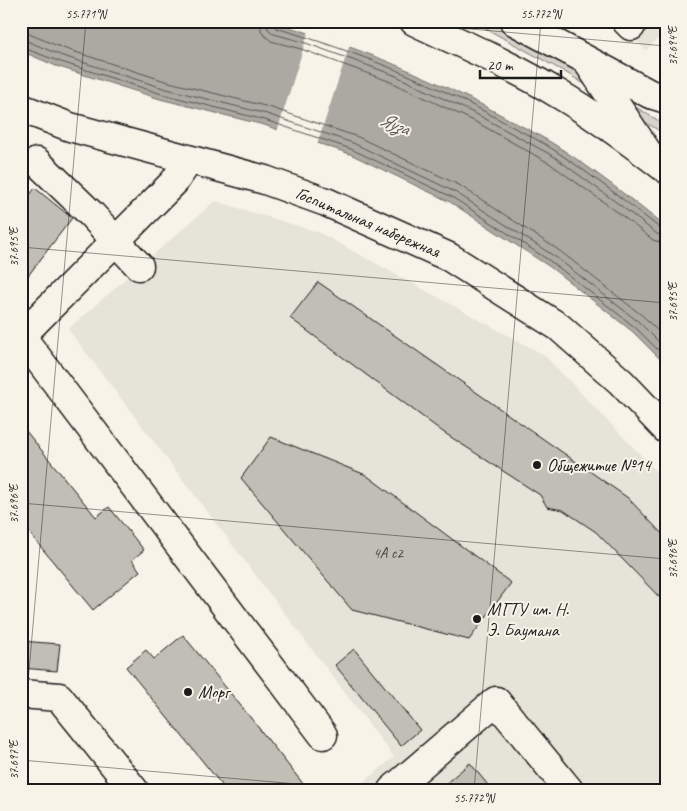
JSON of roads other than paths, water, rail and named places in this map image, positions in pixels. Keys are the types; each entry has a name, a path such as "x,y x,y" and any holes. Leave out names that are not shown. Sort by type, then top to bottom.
{"main road":[{"path":"414,21 499,61 557,93 626,138 659,164"},
{"path":"514,21 650,94 666,99"},
{"path":"586,60 659,164"},
{"name":"Госпитальная набережная","path":"21,108 70,127 265,180 326,202 449,256 559,327 621,382 666,429"},
{"path":"190,160 174,182 21,336 323,735"},
{"path":"37,162 91,214 139,266"},
{"path":"21,694 59,697 134,790"},
{"path":"392,790 496,701 569,790"}],"water":[{"name":"Яуза","path":"21,21 269,21 364,52 425,77 485,106 543,137 574,157 666,227 666,365 633,332 550,267 450,202 350,154 264,125 160,99 56,66 21,51"}],"place":[{"name":"Общежитие №14","path":"537,465"},
{"name":"МГТУ им. Н. Э. Баумана","path":"477,619"},
{"name":"Морг","path":"188,692"}]}
